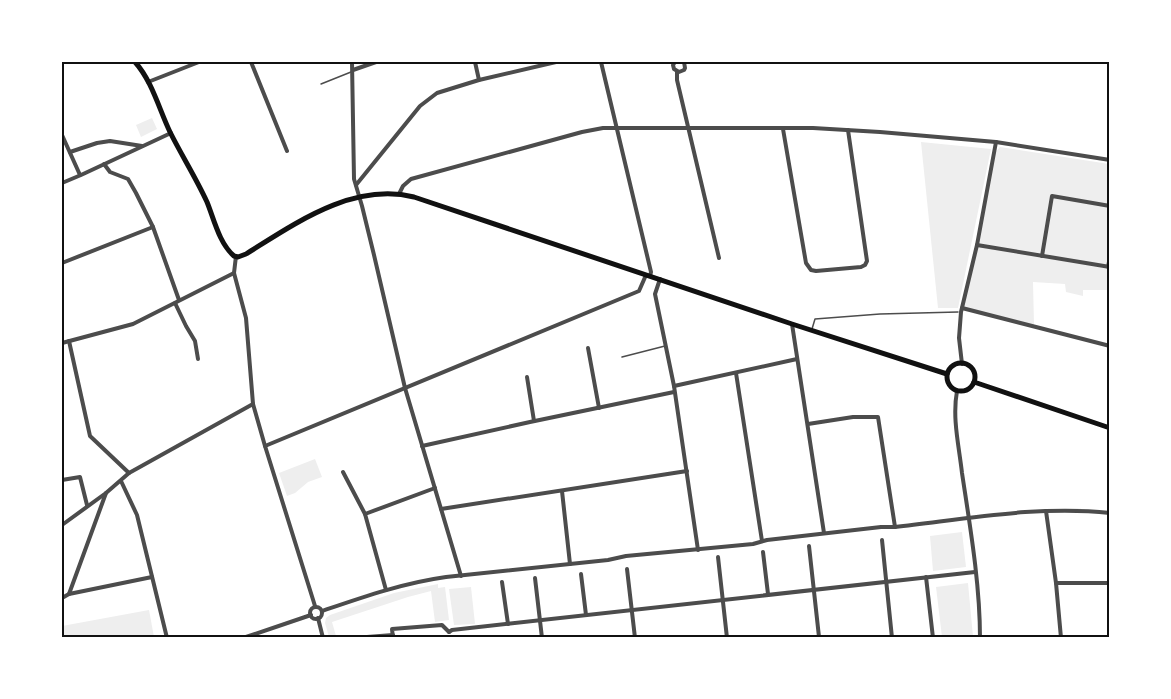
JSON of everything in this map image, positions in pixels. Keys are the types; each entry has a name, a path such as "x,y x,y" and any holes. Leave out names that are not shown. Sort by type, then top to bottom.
{"main road":[{"path":"135,62 148,82 171,133 206,200 225,245 236,256 246,254 312,215 337,204 359,197 399,194 414,197 947,374"},
{"path":"962,364 972,369 975,375 974,382 968,390 957,391 949,386 947,374 954,365 962,364"},
{"path":"974,382 1110,429"}],"street":[{"path":"148,82 199,62"},
{"path":"251,62 287,151"},
{"path":"352,62 355,185 375,255 405,388 461,576"},
{"path":"353,70 375,62"},
{"path":"475,62 479,80"},
{"path":"355,185 420,106 437,93 479,80 556,62"},
{"path":"265,446 639,291 651,272 601,62"},
{"path":"674,62 673,67 677,72 719,258"},
{"path":"677,72 684,70 686,65 684,62"},
{"path":"399,194 403,186 411,179 603,128 848,130 996,142 1110,160"},
{"path":"783,129 806,263 811,270 816,272 861,267 867,261 848,130"},
{"path":"62,183 171,133"},
{"path":"62,135 81,175"},
{"path":"70,152 110,141 143,146"},
{"path":"962,364 959,338 961,310 996,142"},
{"path":"104,164 110,172 128,178 153,226 186,326 195,341 198,359"},
{"path":"1042,256 1052,196 1110,206"},
{"path":"62,264 153,226"},
{"path":"976,245 1109,267 1110,257"},
{"path":"236,256 234,273 246,318 253,404 315,606 322,611"},
{"path":"62,343 133,324 234,273"},
{"path":"660,279 655,294 674,386 698,550"},
{"path":"961,310 1044,328 1110,346"},
{"path":"792,324 824,533"},
{"path":"69,341 90,436 129,473"},
{"path":"588,348 599,408"},
{"path":"674,386 797,359"},
{"path":"736,373 762,542"},
{"path":"527,377 534,421"},
{"path":"957,391 956,422 969,518 980,638"},
{"path":"422,446 674,392"},
{"path":"62,525 129,473 253,404"},
{"path":"808,424 853,417 878,417 896,527"},
{"path":"441,509 687,471"},
{"path":"343,472 365,514 386,590"},
{"path":"62,480 80,477 87,506"},
{"path":"121,481 137,515 167,638"},
{"path":"365,514 435,488"},
{"path":"562,491 570,564"},
{"path":"69,594 106,493"},
{"path":"1046,511 1061,638"},
{"path":"322,611 386,590 430,579 690,549 753,544 881,526 896,527 1046,511 1110,513"},
{"path":"882,540 892,638"},
{"path":"809,546 819,638"},
{"path":"763,552 768,594"},
{"path":"718,557 727,638"},
{"path":"627,568 635,638"},
{"path":"449,632 975,572"},
{"path":"581,574 586,615"},
{"path":"62,598 69,594 152,577"},
{"path":"926,577 933,638"},
{"path":"535,578 542,638"},
{"path":"502,582 508,624"},
{"path":"1056,583 1110,583"},
{"path":"310,615 310,610 315,606"},
{"path":"318,618 322,615 322,611"},
{"path":"310,615 318,618"},
{"path":"243,638 310,615"},
{"path":"318,618 324,638"},
{"path":"365,637 393,636 392,629 442,625 449,632 449,638"}],"lane":[{"path":"321,84 353,70"},
{"path":"812,330 815,319 961,310"},
{"path":"622,357 666,345"}],"shaded area":[{"path":"152,118 157,129 141,137 136,125"},
{"path":"921,142 991,149 958,308 938,308"},
{"path":"1000,147 1109,164 1109,290 1083,290 1083,296 1066,292 1065,284 1033,282 1034,325 962,308 977,245 994,154"},
{"path":"315,459 322,477 308,482 295,493 287,496 279,473"},
{"path":"962,532 966,567 933,571 930,536"},
{"path":"968,583 973,637 942,637 936,587"},
{"path":"438,584 438,588 445,587 449,620 435,622 431,591 332,622 336,636 329,637 325,623 326,618 330,615 394,593"},
{"path":"471,587 475,624 454,625 449,589"},
{"path":"149,610 154,637 62,637 62,626"}]}
